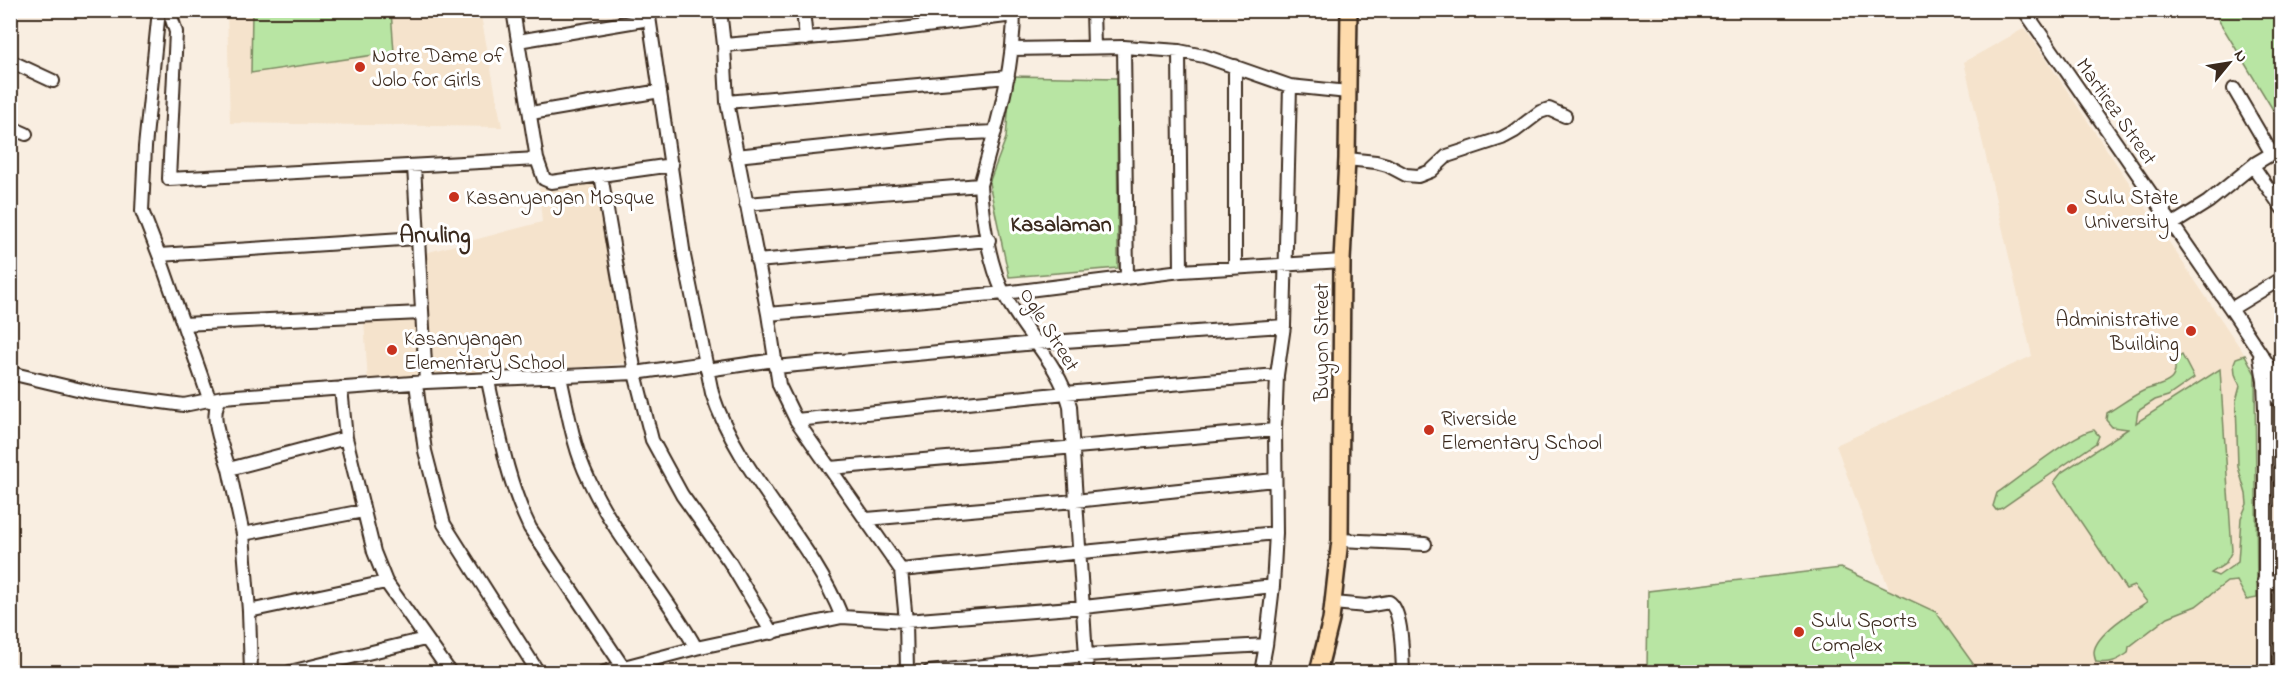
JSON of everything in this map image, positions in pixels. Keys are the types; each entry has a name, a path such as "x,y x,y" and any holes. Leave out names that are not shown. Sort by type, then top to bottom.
{"main road":[{"name":"Buyon Street","path":"1318,672 1333,603 1340,540 1342,261 1347,159 1349,10"}],"street":[{"path":"159,10 145,147 142,211 210,401"},
{"path":"169,10 176,32 169,179 537,159"},
{"path":"513,10 541,175 549,182 672,165"},
{"path":"720,10 727,102 768,314 779,385 796,420 901,570 906,621 907,672"},
{"path":"803,10 806,39"},
{"path":"1093,10 1094,47"},
{"name":"Martirez Street","path":"2024,10 2231,309 2275,375 2282,391"},
{"path":"724,45 806,39 1014,13"},
{"name":"Ogle Street","path":"1014,13 1013,49 1008,77 980,185 988,240 994,267 1004,293 1066,393 1070,406 1087,672"},
{"path":"518,41 648,15 684,255 712,393 724,425 822,574 842,617"},
{"path":"1124,47 1127,278"},
{"path":"1013,49 1124,47 1179,51 1236,66 1290,86 1348,92"},
{"path":"1179,51 1181,271"},
{"path":"10,61 53,81"},
{"path":"1235,268 1236,66"},
{"path":"727,102 1008,77"},
{"path":"1261,672 1273,586 1276,533 1275,430 1277,375 1284,326 1290,86"},
{"path":"2173,224 2208,202 2253,166 2275,152 2234,88"},
{"path":"531,113 660,92"},
{"path":"1347,159 1376,162 1406,175 1418,176 1431,171 1448,156 1508,135 1540,112 1549,109 1565,116"},
{"path":"10,127 26,134"},
{"path":"736,156 949,134 995,132"},
{"path":"414,166 425,451 444,524 538,672"},
{"path":"2253,166 2282,208"},
{"path":"601,175 635,373 652,440 670,476 729,561 772,633"},
{"path":"746,204 980,185"},
{"path":"159,255 417,238"},
{"path":"758,261 988,240"},
{"path":"768,314 1004,293 1181,271 1342,261"},
{"path":"2231,309 2282,278"},
{"path":"183,324 421,313"},
{"path":"10,373 94,393 146,402 184,405 223,397 341,388 774,364 1284,326"},
{"path":"2259,353 2264,381 2265,672"},
{"path":"796,420 1277,375"},
{"path":"560,377 581,462 594,492 626,544 679,617 696,648"},
{"path":"488,381 506,465 530,528 623,667"},
{"path":"2264,381 2282,404"},
{"path":"341,388 346,438 374,552 386,582 450,672"},
{"path":"223,397 216,403 214,413 243,534 251,672"},
{"path":"830,468 1275,430"},
{"path":"229,469 346,438"},
{"path":"867,519 1075,501 1274,480"},
{"path":"243,534 363,511"},
{"path":"901,570 1276,533"},
{"path":"1340,540 1425,544"},
{"path":"2264,581 2282,582"},
{"path":"249,611 386,582"},
{"path":"606,672 696,648 842,617 906,621 1084,607 1273,586"},
{"path":"1333,603 1352,606 1392,603 1396,609 1403,672"},
{"path":"290,672 425,639"},
{"path":"929,672 1085,654 1266,645"}],"shaded area":[{"name":"Notre Dame of Jolo for Girls","path":"227,11 480,11 502,127 230,123"},
{"name":"Sulu State University","path":"2025,28 2245,355 2255,374 2258,672 1979,672 1936,612 1890,592 1836,445 2032,356 1964,62"},
{"path":"597,182 629,363 434,379 425,253 542,222 539,188"},
{"name":"Kasanyangan Elementary School","path":"416,317 420,379 368,382 364,321"}],"green space":[{"path":"252,11 391,11 394,52 251,73"},
{"path":"2213,11 2281,11 2281,123"},
{"path":"1011,76 1117,78 1118,268 1009,277 989,183 1006,138"},
{"path":"2182,355 2194,378 2168,396 2155,400 2138,411 2136,423 2220,369 2232,551 2225,564 2211,573 2218,576 2238,562 2241,518 2247,504 2238,467 2236,401 2240,386 2235,374 2236,358 2245,355 2255,374 2257,598 2247,600 2237,581 2227,582 2196,606 2168,617 2129,647 2128,653 2120,658 2105,663 2096,662 2094,652 2101,638 2147,602 2134,586 2126,589 2054,482 2062,472 2128,429 2112,427 2106,420 2107,413 2140,392 2168,382 2174,374 2174,360"},
{"path":"2094,430 2099,436 2096,443 1996,510 1993,506 1997,493 2073,439"},
{"name":"Sulu Sports Complex","path":"1841,568 1936,612 1979,672 1647,672 1648,591"}],"place":[{"name":"Notre Dame of Jolo for Girls","path":"360,67"},
{"name":"Kasanyangan Mosque","path":"454,197"},
{"name":"Sulu State University","path":"2072,209"},
{"name":"Administrative Building","path":"2191,331"},
{"name":"Kasanyangan Elementary School","path":"392,350"},
{"name":"Riverside Elementary School","path":"1429,430"},
{"name":"Sulu Sports Complex","path":"1799,632"}],"district":[{"name":"Kasalaman","path":"1061,223"},
{"name":"Anuling","path":"435,234"}]}
